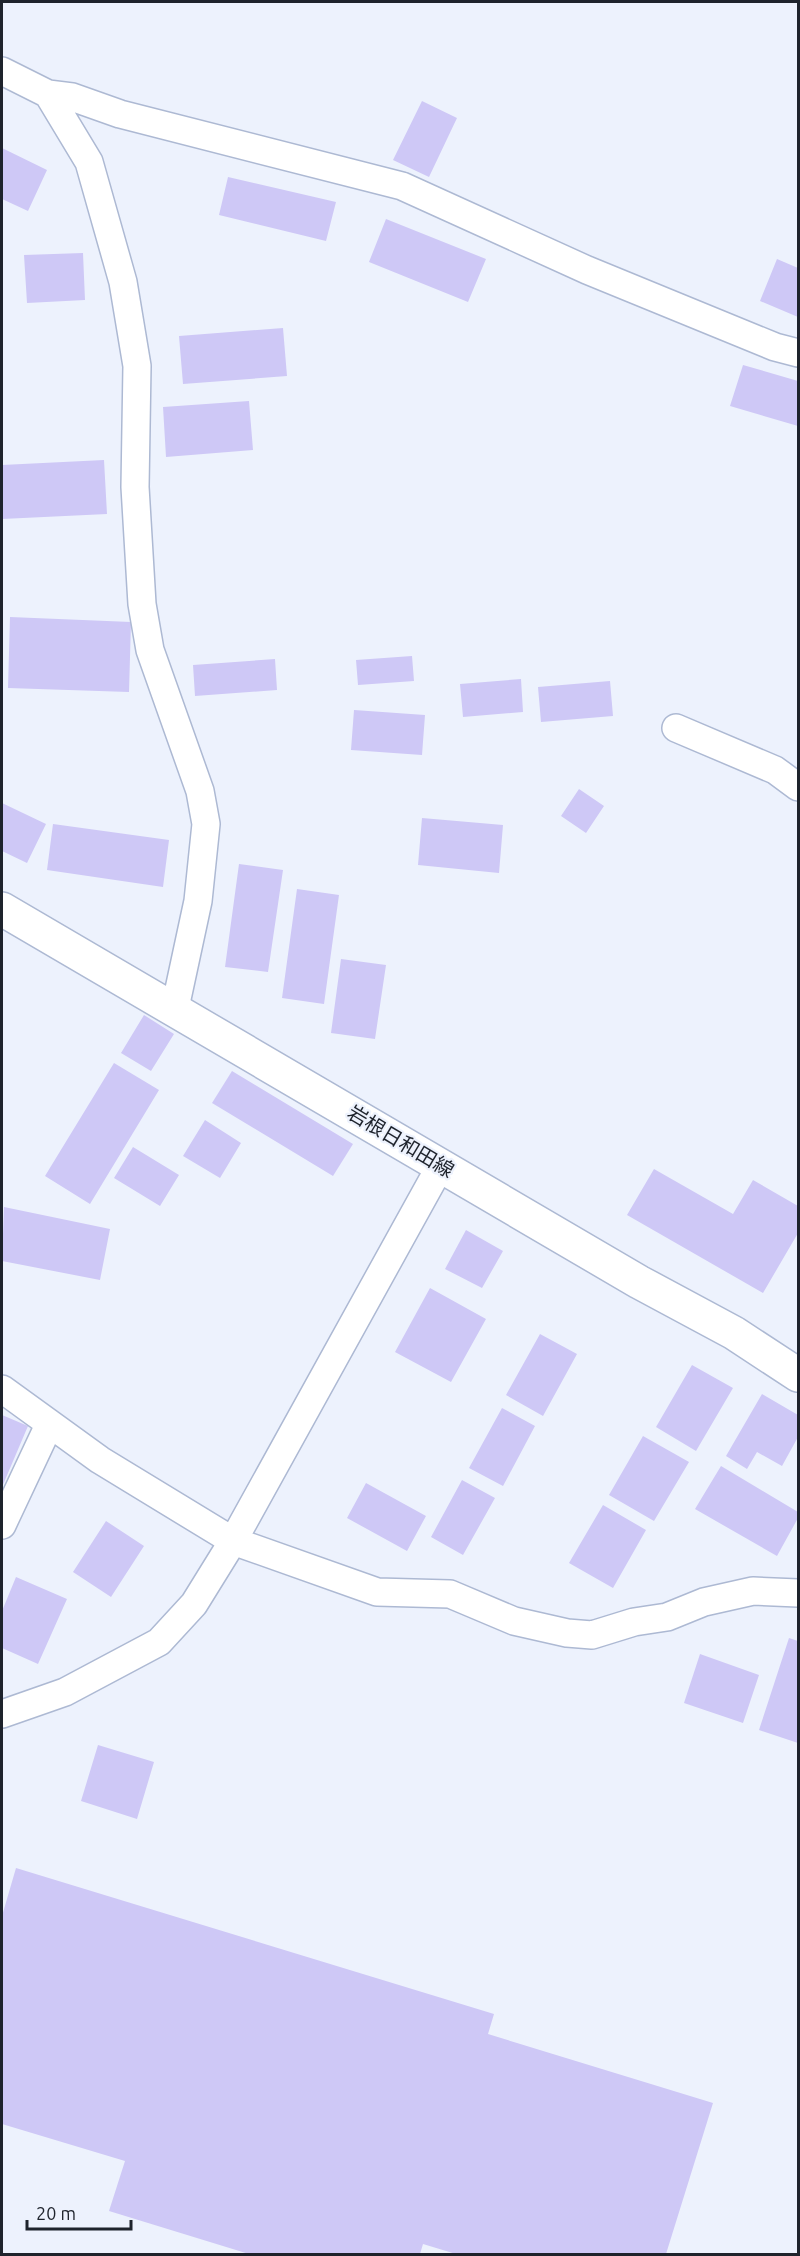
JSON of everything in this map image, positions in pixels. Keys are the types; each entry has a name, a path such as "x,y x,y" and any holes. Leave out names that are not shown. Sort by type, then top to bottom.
{"main road":[{"name":"岩根日和田線","path":"2,909 175,1008 639,1282 735,1333 798,1376"}],"street":[{"path":"2,71 48,94 72,97 120,114 402,186 587,270 775,347 798,353"},
{"path":"48,94 89,162 123,282 137,366 135,487 142,604 150,650 200,791 206,824 198,901 175,1008"},
{"path":"676,728 775,770 798,787"},
{"path":"2,1714 65,1692 159,1642 194,1604 233,1541 441,1165"},
{"path":"2,1389 49,1425 233,1541 310,1566 377,1592 450,1594 514,1621 567,1633 592,1635 634,1622 667,1617 704,1602 753,1591 798,1593"},
{"path":"2,1525 49,1425"}],"building":[{"path":"422,101 457,118 429,177 393,160"},
{"path":"2,148 47,170 28,211 2,199"},
{"path":"228,177 336,202 326,241 219,215"},
{"path":"386,219 486,259 468,302 369,262"},
{"path":"83,253 85,300 27,303 24,255"},
{"path":"777,259 798,268 798,317 760,301"},
{"path":"283,328 287,376 183,384 179,336"},
{"path":"743,365 798,381 798,426 730,406"},
{"path":"249,401 253,450 166,457 163,407"},
{"path":"104,460 107,514 2,519 2,465"},
{"path":"10,617 131,622 129,692 8,688"},
{"path":"412,656 414,681 358,685 356,660"},
{"path":"275,659 277,690 195,696 193,665"},
{"path":"521,679 523,712 463,717 460,684"},
{"path":"610,681 613,716 541,722 538,687"},
{"path":"354,710 425,715 422,755 351,750"},
{"path":"579,789 604,806 586,833 561,816"},
{"path":"2,803 46,824 27,863 2,851"},
{"path":"422,818 503,825 499,873 418,865"},
{"path":"53,824 169,840 163,887 47,870"},
{"path":"239,864 283,870 268,972 225,967"},
{"path":"297,889 339,895 324,1004 282,998"},
{"path":"341,959 386,965 375,1039 331,1033"},
{"path":"144,1015 174,1034 151,1071 121,1053"},
{"path":"114,1063 159,1090 90,1204 45,1176"},
{"path":"232,1071 353,1144 333,1176 212,1103"},
{"path":"205,1120 241,1143 220,1178 183,1156"},
{"path":"133,1147 179,1175 160,1206 114,1178"},
{"path":"654,1169 733,1214 753,1180 798,1206 798,1233 763,1293 627,1215"},
{"path":"4,1207 110,1229 100,1280 2,1261"},
{"path":"466,1230 503,1251 482,1288 445,1269"},
{"path":"430,1288 486,1319 451,1382 395,1352"},
{"path":"540,1334 577,1354 543,1416 506,1395"},
{"path":"692,1365 733,1388 696,1451 656,1427"},
{"path":"762,1394 798,1415 798,1437 782,1466 757,1452 747,1469 726,1456"},
{"path":"502,1408 535,1426 503,1486 469,1468"},
{"path":"2,1415 28,1426 2,1487"},
{"path":"643,1436 689,1462 654,1521 609,1495"},
{"path":"721,1466 798,1512 798,1518 777,1556 695,1509"},
{"path":"462,1480 495,1498 463,1555 431,1537"},
{"path":"366,1483 426,1516 407,1551 347,1518"},
{"path":"603,1505 646,1530 613,1588 569,1563"},
{"path":"106,1521 144,1546 111,1597 73,1572"},
{"path":"16,1577 67,1599 38,1664 2,1648 2,1611"},
{"path":"789,1638 798,1641 798,1743 759,1730"},
{"path":"700,1654 759,1675 743,1723 684,1703"},
{"path":"98,1745 154,1762 137,1819 81,1801"},
{"path":"16,1868 494,2014 488,2034 713,2103 666,2254 456,2254 423,2244 420,2254 249,2254 109,2211 125,2161 2,2124 2,1916"}]}
